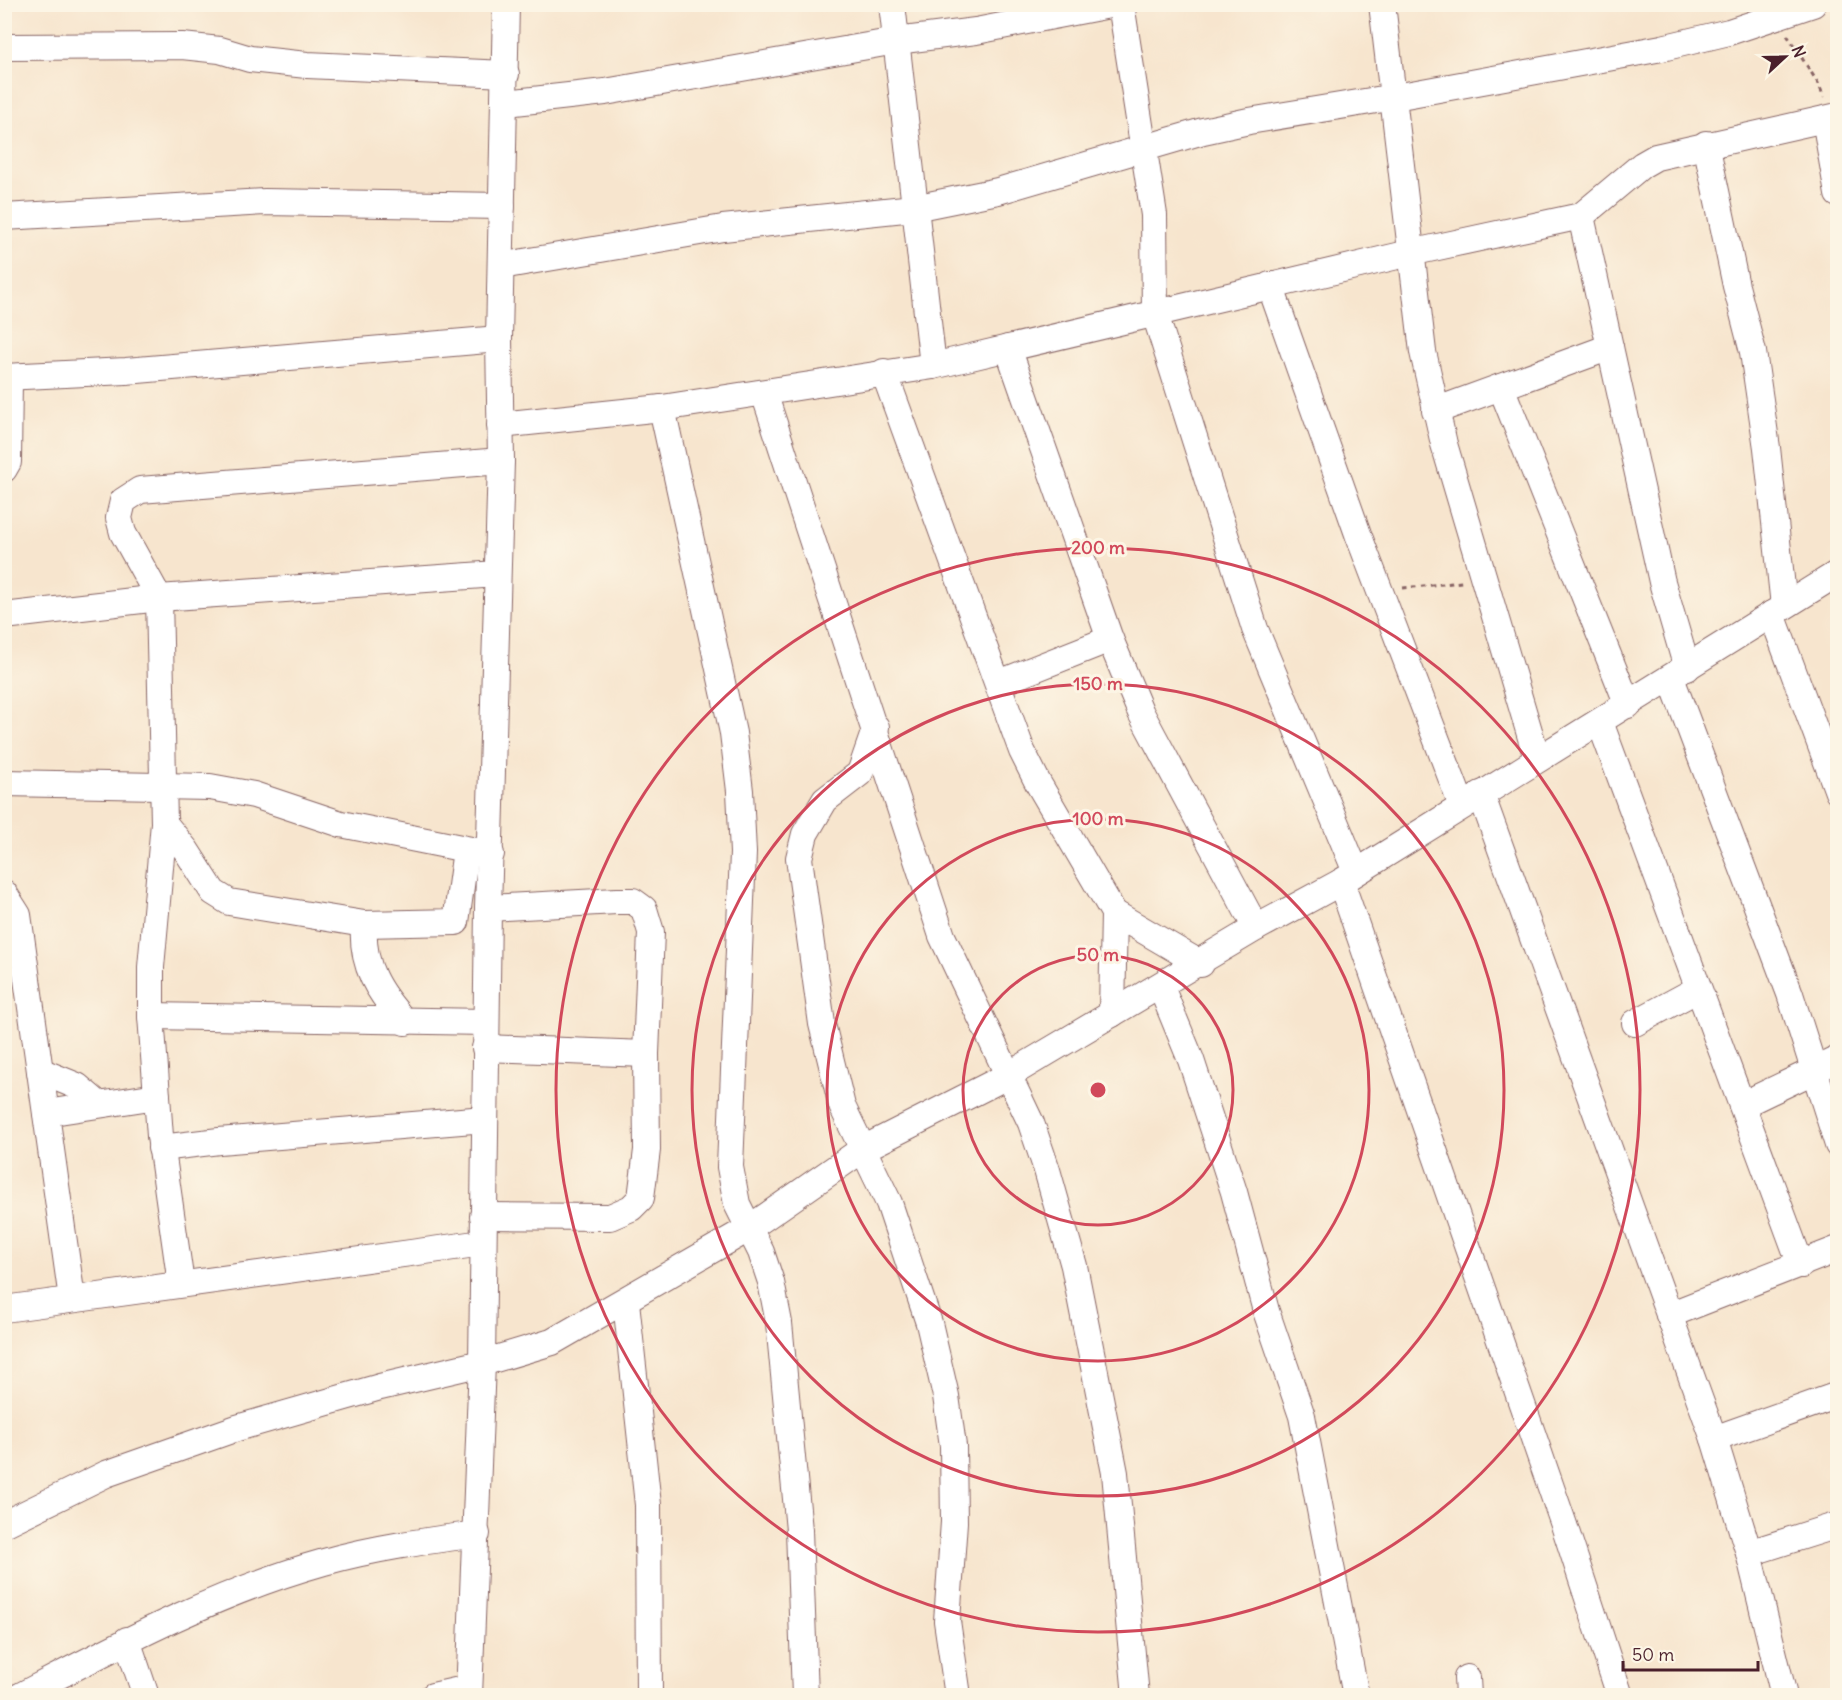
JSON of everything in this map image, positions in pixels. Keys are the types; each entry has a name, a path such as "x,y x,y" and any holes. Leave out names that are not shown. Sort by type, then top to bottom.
{"street":[{"path":"433,1695 469,1692 477,1534 482,1363 488,909 501,461 499,339 506,103 506,4"},
{"path":"892,4 933,366"},
{"path":"506,103 605,92 896,40 976,31 1115,4"},
{"path":"1121,4 1154,214 1155,314 1255,629 1348,877 1620,1695"},
{"path":"1382,4 1395,97 1410,252 1423,352 1435,411 1537,758"},
{"path":"501,266 723,228 914,208 998,191 1143,148 1249,121 1662,48 1729,32 1813,4"},
{"path":"4,47 182,46 307,65 506,74"},
{"path":"500,425 662,408 933,366 1410,252 1581,216 1642,165 1656,157 1706,144 1831,118 1838,194"},
{"path":"1706,144 1755,362 1778,610 1838,792"},
{"path":"4,217 265,202 502,206"},
{"path":"1581,216 1662,582 1679,673 1827,1065 1838,1145"},
{"path":"1270,285 1380,591 1472,800 1669,1315 1714,1439 1749,1553 1784,1695"},
{"path":"4,469 8,462 7,377 126,371 499,339"},
{"path":"1435,411 1610,347"},
{"path":"1008,348 1110,639 1141,713 1256,928"},
{"path":"884,372 999,682 1022,751 1038,783 1114,913 1200,964"},
{"path":"1501,387 1628,705"},
{"path":"764,393 876,727 942,936 1031,1123 1047,1170 1074,1266 1115,1473 1136,1695"},
{"path":"662,408 733,733 740,791 743,853 730,1167 737,1204 761,1252 771,1282 779,1323 799,1530 805,1695"},
{"path":"181,1284 162,1148 151,1016 151,966 164,823 159,598 123,533 119,518 123,501 140,490 501,461"},
{"path":"4,1524 106,1474 237,1428 369,1390 482,1363 552,1342 626,1302 748,1229 863,1149 1009,1075 1200,964 1256,928 1348,877 1838,573"},
{"path":"4,616 159,598 497,574"},
{"path":"999,682 1110,639"},
{"path":"1600,722 1801,1265"},
{"path":"876,727 860,773 825,800 804,834 799,858 822,1024 842,1106 889,1203 929,1323 946,1396 952,1446 954,1522 947,1620 958,1695"},
{"path":"4,783 210,787 254,795 341,824 491,854"},
{"path":"164,823 186,850 213,892 229,902 364,924 456,922 466,850"},
{"path":"4,893 18,915 14,953 40,1071 72,1299"},
{"path":"483,1216 598,1218 619,1214 636,1204 643,1190 647,1150 646,1054 651,932 651,923 644,909 633,902 488,909"},
{"path":"1112,1014 1114,913"},
{"path":"364,924 362,945 366,964 386,1002 405,1022"},
{"path":"1161,987 1191,1060 1234,1192 1266,1311 1302,1416 1356,1695"},
{"path":"1635,1023 1698,989"},
{"path":"151,1016 486,1022"},
{"path":"485,1048 646,1054"},
{"path":"1742,1105 1827,1065"},
{"path":"40,1071 78,1086 97,1103"},
{"path":"46,1113 97,1103 157,1096"},
{"path":"162,1148 230,1140 484,1119"},
{"path":"4,1309 483,1243"},
{"path":"1669,1315 1838,1249"},
{"path":"626,1302 648,1505 649,1695"},
{"path":"1714,1439 1838,1395"},
{"path":"1749,1553 1838,1525"},
{"path":"20,1695 127,1640 212,1602 322,1562 385,1547 477,1534"},
{"path":"127,1640 146,1695"}],"path":[{"path":"1775,15 1818,83 1831,118"},
{"path":"1380,591 1485,580"}]}
